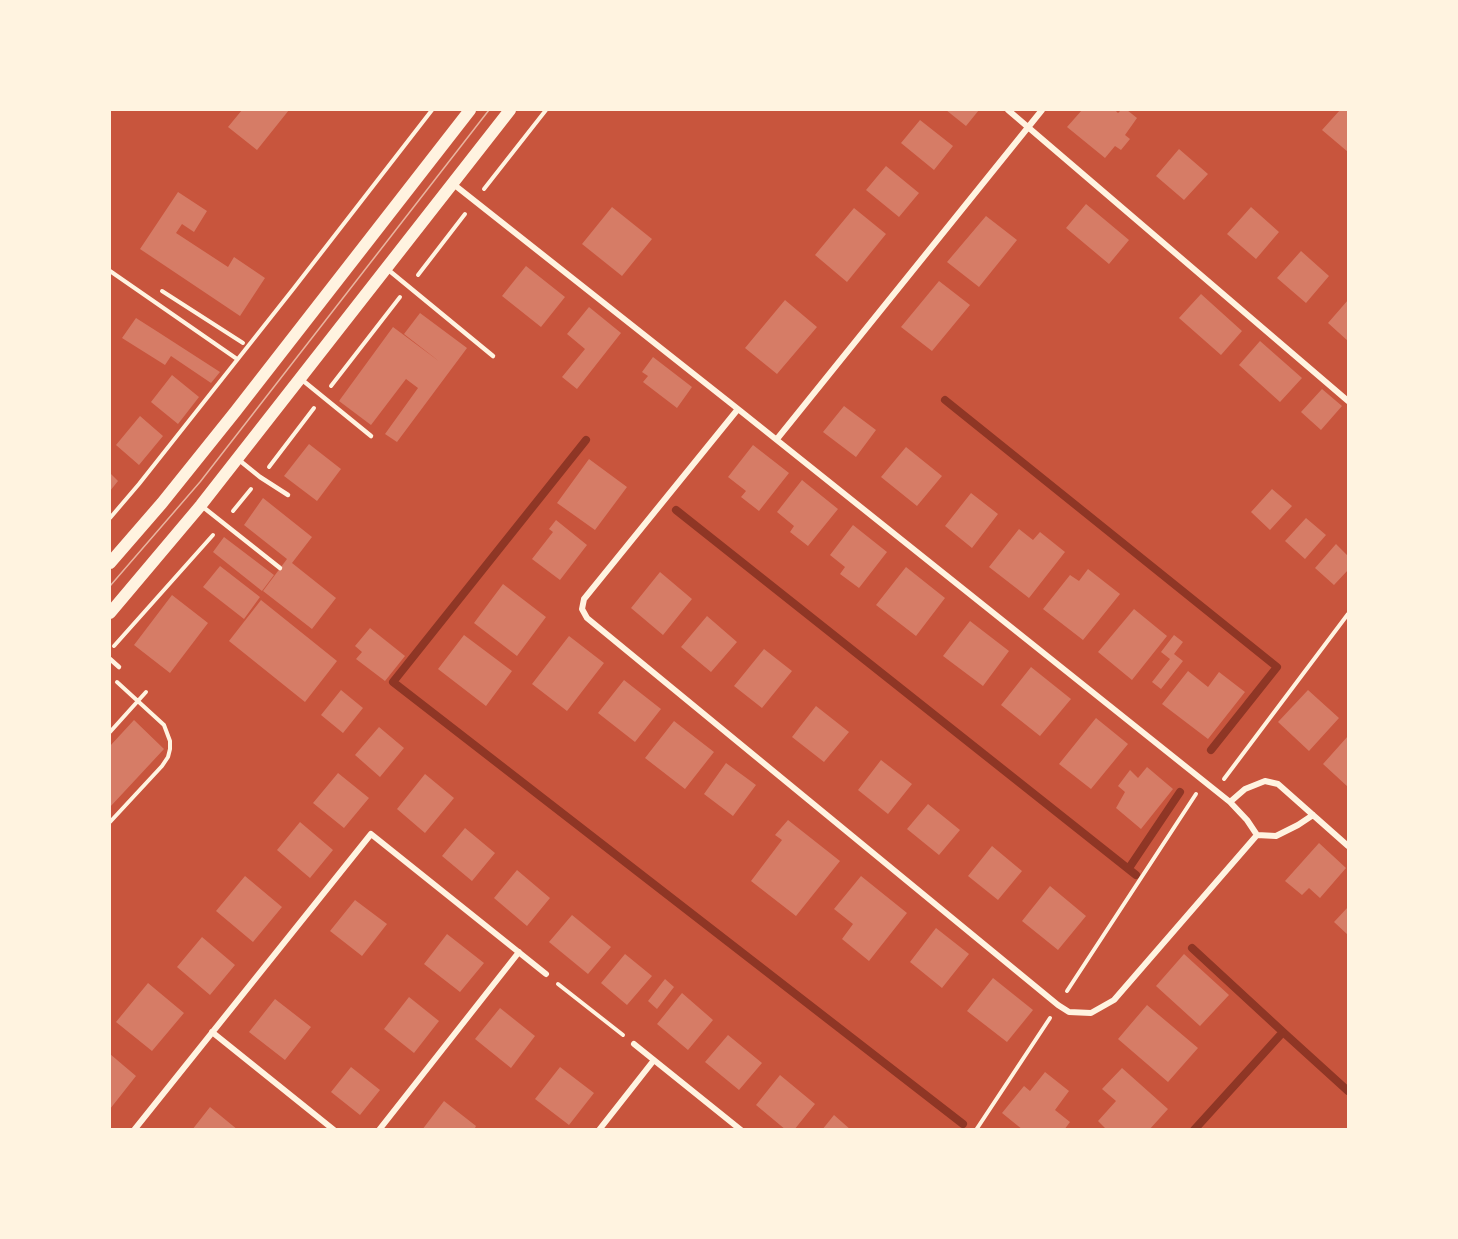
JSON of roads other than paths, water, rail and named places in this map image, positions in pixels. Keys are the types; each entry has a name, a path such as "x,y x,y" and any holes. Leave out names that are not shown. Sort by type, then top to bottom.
{"main road":[{"path":"110,563 222,428 470,110"},
{"path":"110,614 201,505 510,110"}],"street":[{"path":"1008,110 1348,401"},
{"path":"777,439 1042,110"},
{"path":"452,183 777,439 1230,802 1257,835"},
{"path":"738,409 584,599 582,609 587,618 1058,1005 1069,1012 1091,1013 1114,1000 1257,835"},
{"path":"1230,802 1245,789 1265,781 1278,784 1348,846"},
{"path":"1257,835 1276,836 1312,815"},
{"path":"134,1130 371,834 546,974"},
{"path":"379,1130 519,952"},
{"path":"212,1032 334,1130"},
{"path":"634,1044 741,1130"},
{"path":"599,1130 654,1060"}],"lane":[{"path":"386,268 493,356"},
{"path":"300,378 371,436"},
{"path":"237,458 260,477 288,495"},
{"path":"201,505 280,568"},
{"path":"110,658 118,667"}],"waterway":[{"path":"945,400 1277,667 1211,750"},
{"path":"586,440 393,682 963,1124"},
{"path":"676,510 1136,875"},
{"path":"1129,868 1180,792"},
{"path":"1192,948 1283,1032"},
{"path":"1194,1130 1283,1032 1348,1091"}],"tram line":[{"path":"110,586 200,482 489,110"}]}
